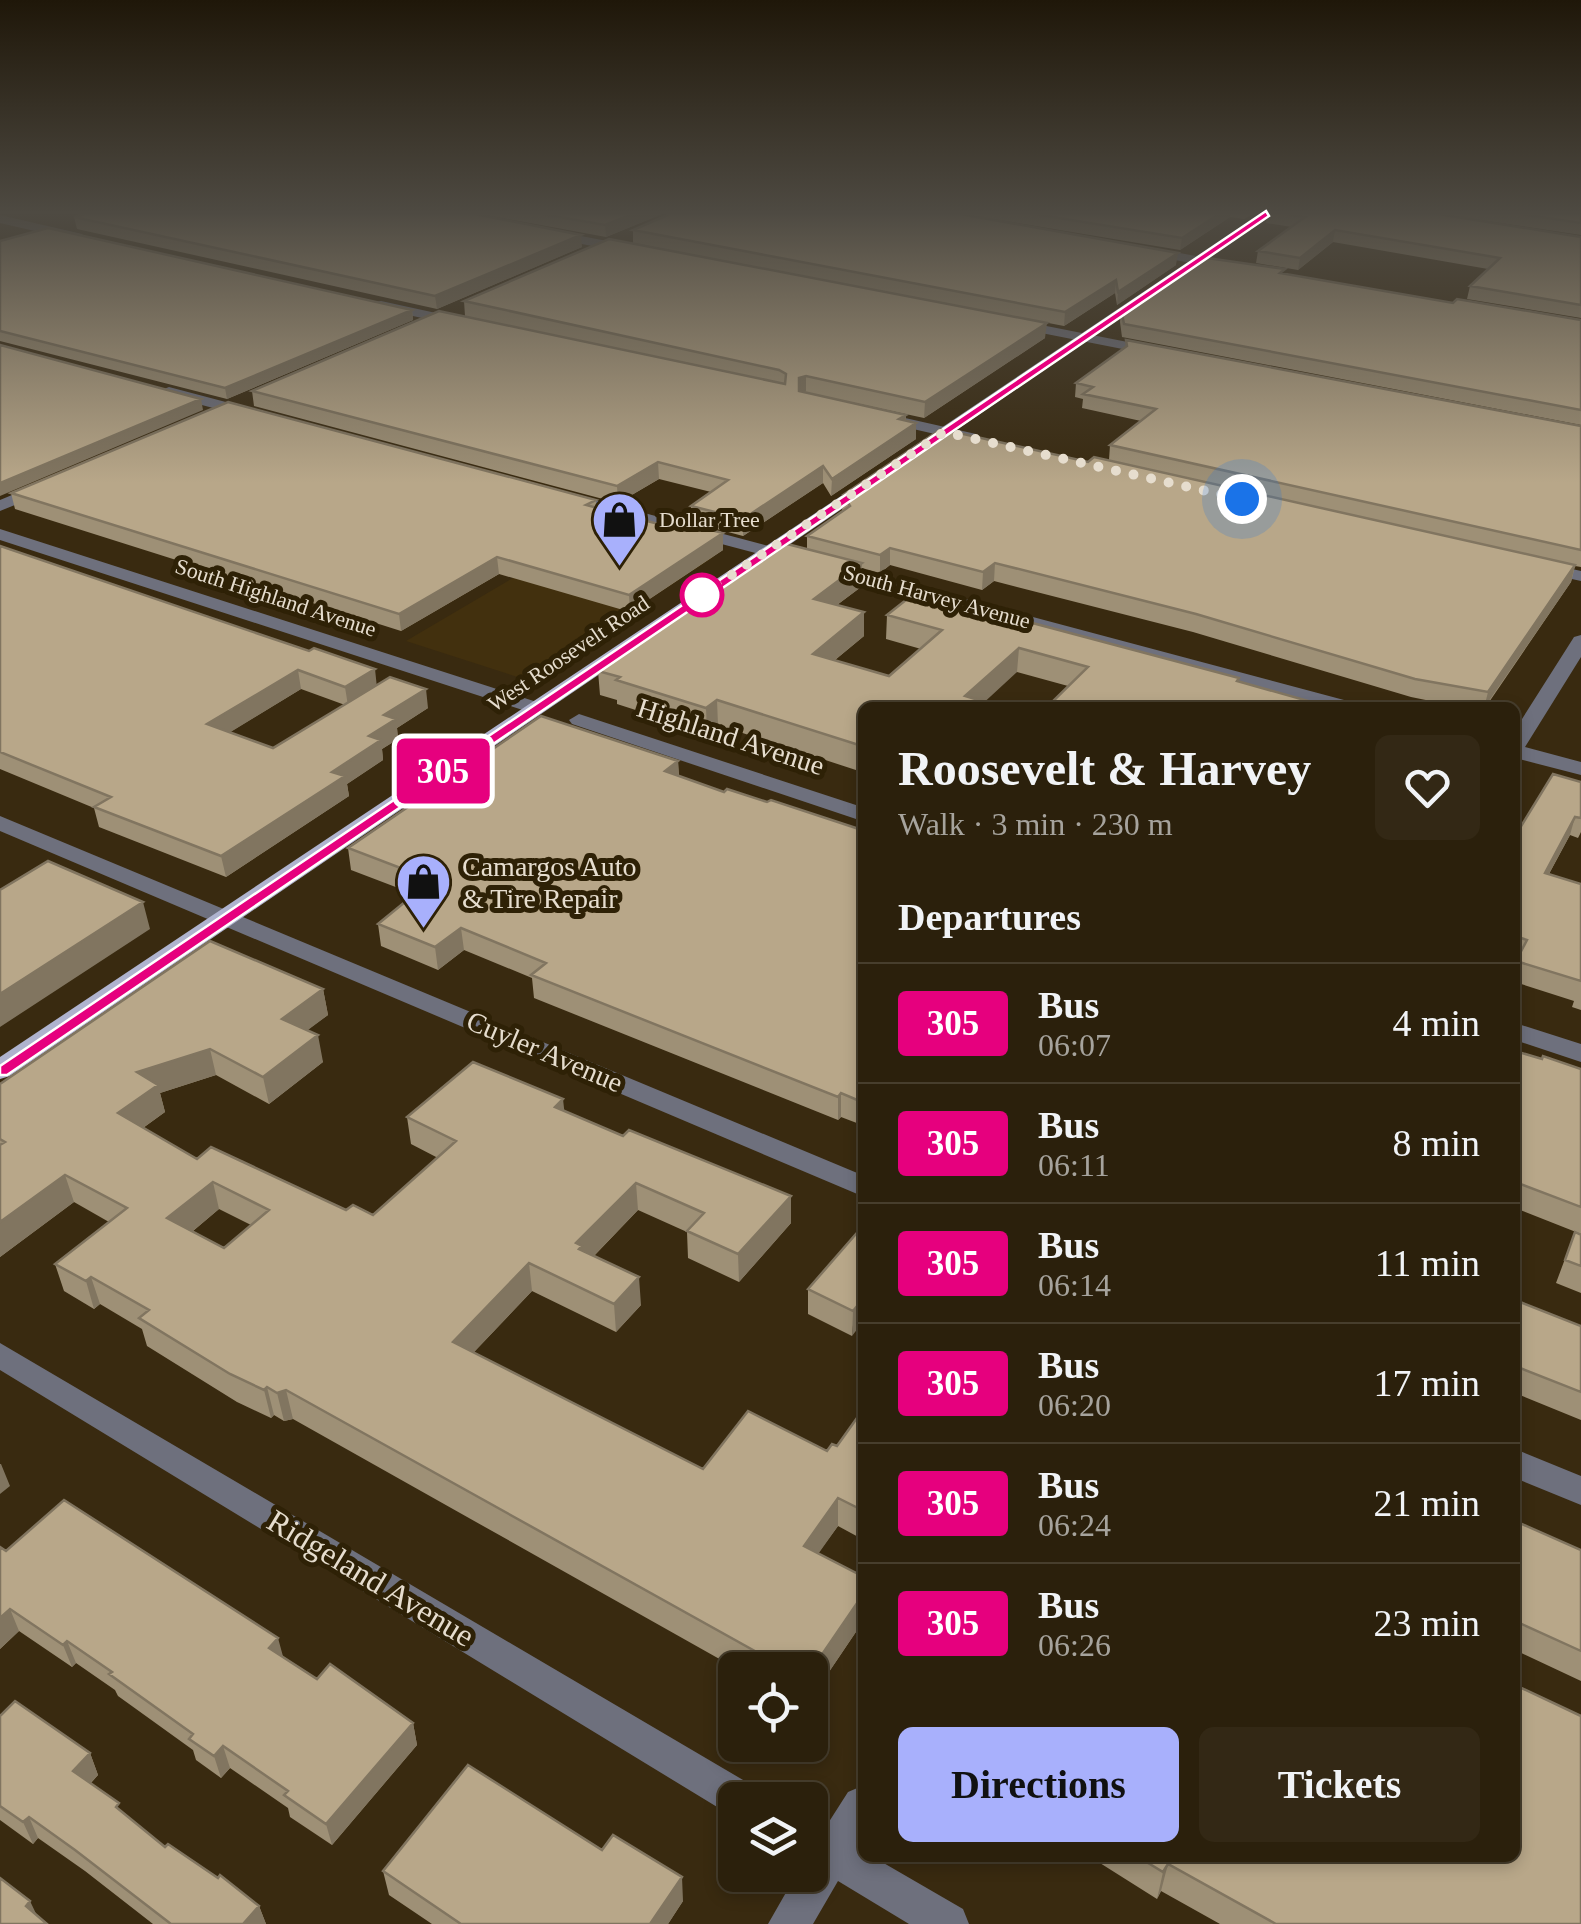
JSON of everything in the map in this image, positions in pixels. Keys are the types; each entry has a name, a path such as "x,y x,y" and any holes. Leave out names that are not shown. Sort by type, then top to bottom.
{"main road":[{"name":"West Roosevelt Road","path":"0,1070 1132,304"}],"street":[{"path":"374,304 476,326"},
{"path":"416,327 456,310"},
{"path":"1006,322 1182,356"},
{"path":"152,387 268,418"},
{"path":"207,417 248,399"},
{"path":"860,412 986,441"},
{"path":"0,506 52,484"},
{"name":"South Harvey Avenue","path":"544,491 1330,702"},
{"name":"South Highland Avenue","path":"0,534 536,708"},
{"path":"1524,563 1581,576"},
{"path":"1520,741 1581,641"},
{"name":"Highland Avenue","path":"579,720 858,813"},
{"path":"1520,751 1581,769"},
{"name":"Cuyler Avenue","path":"0,823 858,1184"},
{"path":"1520,1033 1581,1053"},
{"name":"Ridgeland Avenue","path":"0,1355 718,1786"},
{"path":"1520,1465 1581,1491"},
{"path":"828,1841 858,1809"},
{"path":"828,1852 948,1924"},
{"path":"789,1924 802,1892"}],"shaded area":[{"path":"601,526 714,557 527,680 406,641"}],"building":[{"path":"0,304 384,304 412,310 225,388 0,331"},
{"path":"477,304 947,304 1047,323 925,402 806,376 799,378 799,391 906,415 899,419 916,423 832,479 823,466 743,519 691,506 728,480 658,462 617,486 252,391 439,311 785,384 786,374"},
{"path":"1022,304 1078,304 1065,312"},
{"path":"1129,304 1485,304 1581,320 1581,410 1124,324 1121,309"},
{"path":"1126,340 1581,426 1581,550 1110,445 1156,409 1083,394 1093,387 1076,383 1127,346"},
{"path":"0,345 201,399 0,483"},
{"path":"228,402 596,500 586,505 662,525 671,520 723,533 629,595 497,557 399,614 11,493"},
{"path":"941,429 1088,462 1094,457 1575,565 1488,692 1415,679 1196,614 995,563 983,572 890,548 880,555 807,536 850,506 843,495"},
{"path":"787,544 862,563 814,599 864,612 813,654 889,676 942,630 887,615 916,592 1239,678 1237,681 1312,702 1052,702 1088,667 1019,648 965,696 985,702 858,702 858,745 717,700 706,708 598,671"},
{"path":"0,546 309,651 314,648 375,669 345,687 298,670 207,724 273,748 390,677 426,689 384,715 396,719 369,736 381,740 332,772 345,776 221,856 94,807 111,797 0,752"},
{"path":"541,716 678,761 665,771 724,792 727,789 771,800 858,829 858,1100 841,1093 838,1097 531,975 546,963 461,928 435,947 378,924 432,880 348,848"},
{"path":"1553,774 1581,782 1581,818 1575,817 1545,873 1581,884 1581,981 1520,962 1527,940 1520,938 1520,828"},
{"path":"48,861 143,902 0,994 0,890"},
{"path":"210,941 323,989 282,1019 318,1035 263,1077 210,1049 137,1072 158,1085 118,1113 197,1159 211,1147 346,1210 353,1205 373,1215 456,1141 407,1117 473,1062 563,1099 555,1107 623,1136 629,1130 791,1196 738,1254 687,1231 704,1213 636,1183 576,1243 582,1246 579,1249 639,1277 614,1304 529,1263 453,1342 703,1469 748,1411 827,1451 832,1444 837,1446 858,1417 858,1508 838,1498 804,1546 858,1574 858,1602 824,1652 757,1652 286,1390 264,1390 230,1374 139,1318 149,1310 91,1277 86,1281 55,1264 127,1208 65,1175 0,1222 0,1145 5,1142 0,1139 0,1084","holes":["213,1182 269,1210 224,1248 167,1218"]},
{"path":"1520,1052 1581,1069 1581,1207 1520,1184"},
{"path":"858,1232 858,1305 853,1311 808,1289"},
{"path":"1575,1232 1581,1235 1581,1266 1565,1260"},
{"path":"1520,1302 1581,1326 1581,1392 1520,1368"},
{"path":"64,1500 278,1638 269,1648 317,1679 330,1664 413,1723 326,1824 284,1795 288,1791 223,1746 214,1756 189,1739 193,1734 67,1641 63,1645 10,1609 0,1618 0,1547 6,1551"},
{"path":"1520,1523 1581,1550 1581,1651 1520,1623"},
{"path":"1520,1687 1581,1716 1581,1924 1276,1924 1168,1864 1163,1872 1147,1862 1520,1862"},
{"path":"15,1701 90,1753 73,1771 119,1803 116,1807 165,1847 168,1844 218,1878 220,1875 259,1906 243,1924 171,1924 29,1817 23,1822 0,1806 0,1716"},
{"path":"468,1765 602,1850 613,1835 682,1877 650,1924 461,1924 383,1871"},
{"path":"0,1878 30,1901 26,1906 47,1924 0,1924"}],"bus line":[{"name":"305","path":"0,1070 1133,304"}],"place":[{"name":"Dollar Tree","path":"620,568"},
{"name":"Camargos Auto & Tire Repair","path":"423,931"}],"route":[{"path":"702,595 944,432 1242,499"}]}
